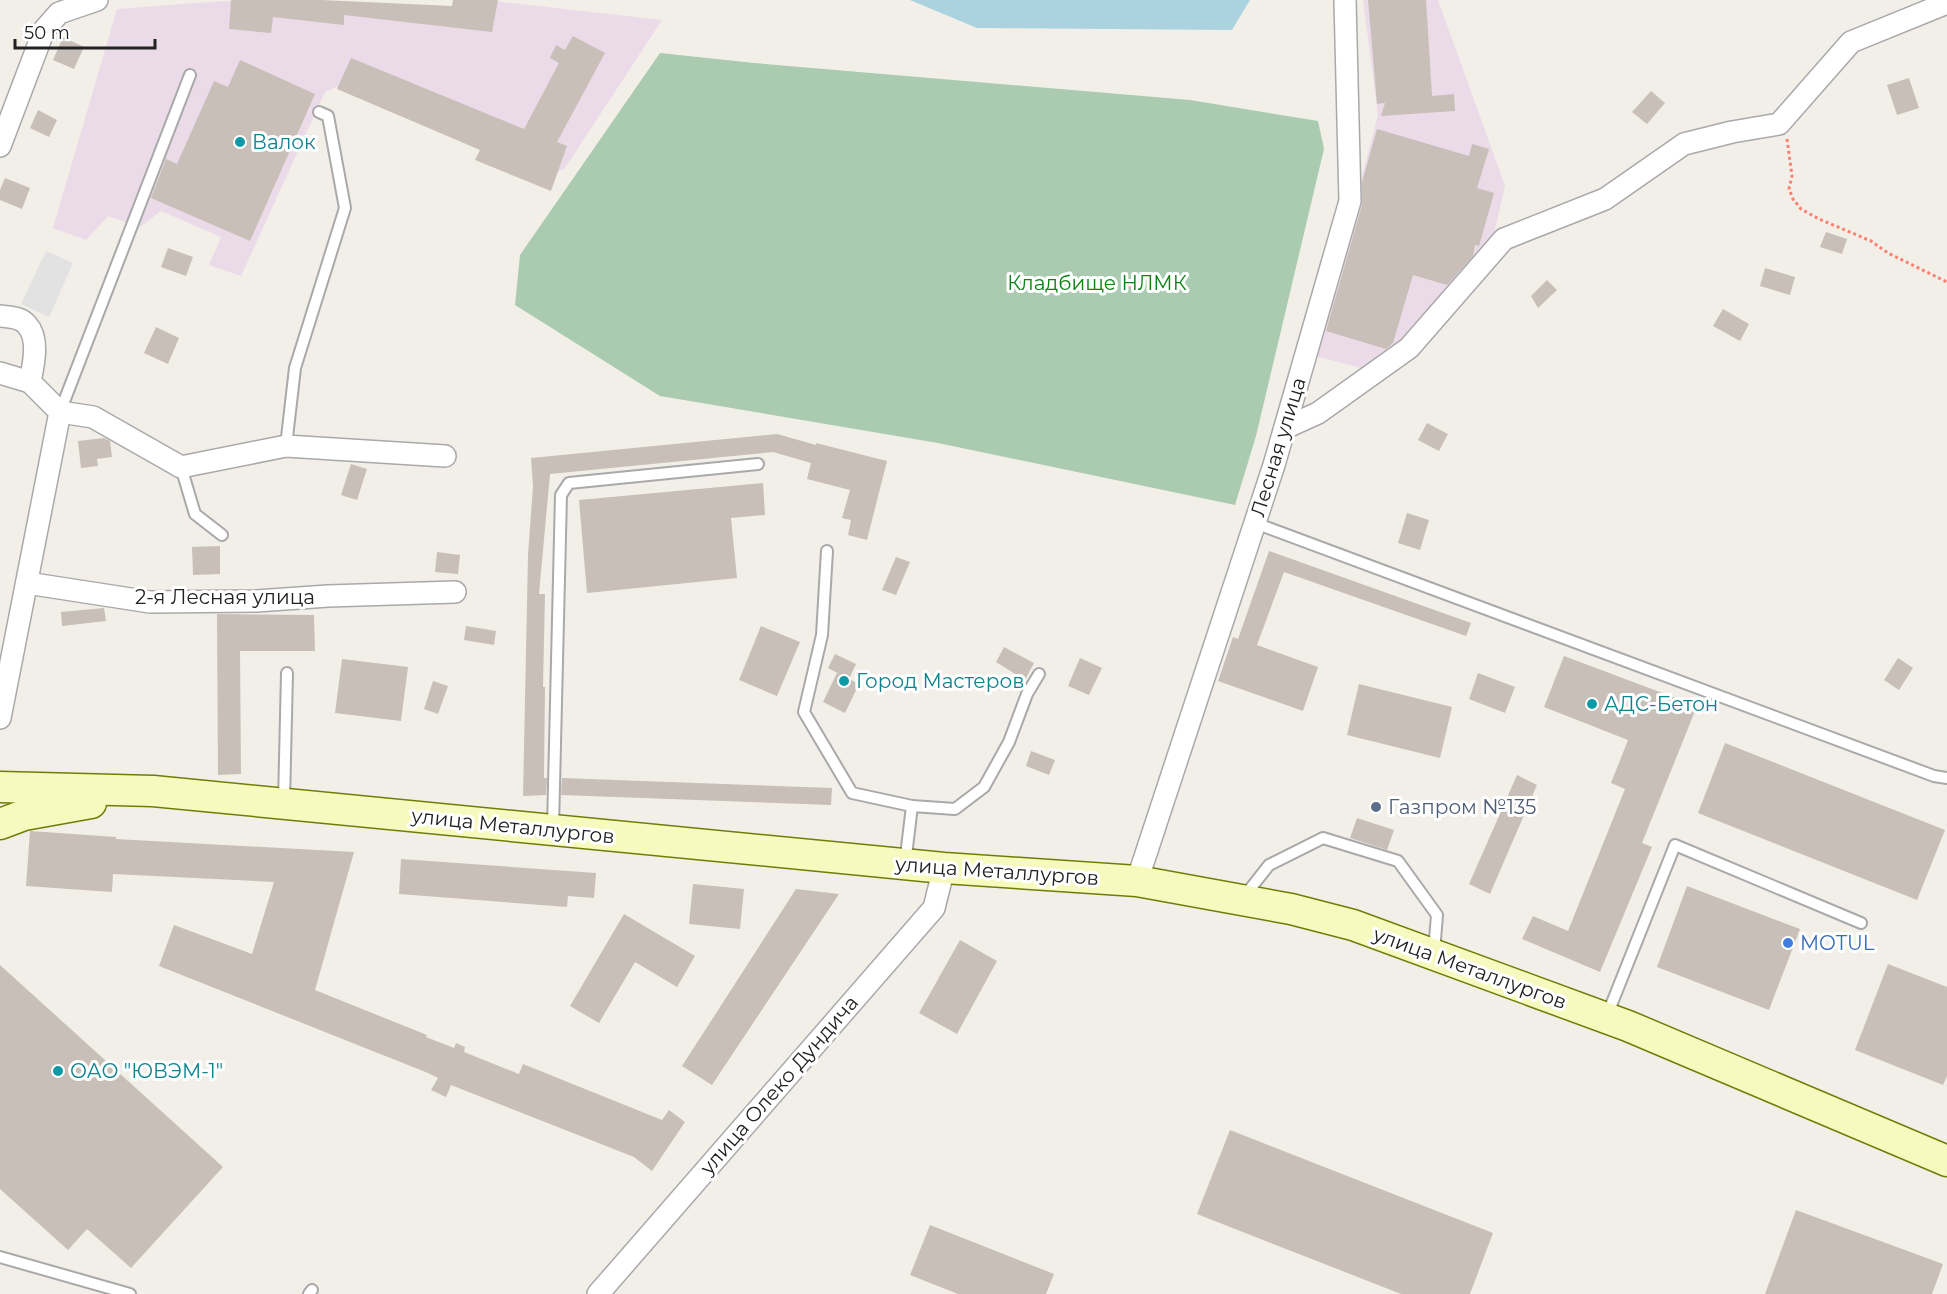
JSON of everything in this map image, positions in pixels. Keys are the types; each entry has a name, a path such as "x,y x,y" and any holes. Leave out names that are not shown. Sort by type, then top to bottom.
{"main road":[{"name":"улица Металлургов","path":"0,787 153,791 944,868 1137,881 1291,909 1353,925 1606,1018 1947,1161"},
{"path":"0,824 24,815 153,791"}],"street":[{"path":"0,146 44,30 55,8 97,0"},
{"name":"Лесная улица","path":"1137,881 1285,428 1350,201 1345,0"},
{"path":"1285,428 1318,413 1408,348 1504,239 1605,199 1684,144 1732,132 1779,124 1851,42 1947,3"},
{"path":"0,316 16,318 27,323 32,333 34,364 30,382"},
{"path":"0,373 30,382 60,412 93,417 181,467 286,446 445,456"},
{"path":"0,717 60,412"},
{"name":"2-я Лесная улица","path":"27,583 150,602 256,601 455,592"},
{"name":"улица Олеко Дундича","path":"598,1294 934,908 944,868"}],"lane":[{"path":"60,412 190,75"},
{"path":"286,446 295,368 345,208 328,116 320,112"},
{"path":"553,830 561,495 569,483 758,464"},
{"path":"181,467 195,513 222,535"},
{"path":"1255,523 1923,772 1947,778"},
{"path":"827,551 822,636 804,712 852,793 912,806 955,809 984,787 1009,742 1027,694 1039,674"},
{"path":"284,803 287,673"},
{"path":"905,864 912,806"},
{"path":"1241,900 1269,865 1323,838 1398,861 1437,915 1434,955"},
{"path":"1606,1018 1675,845 1861,922"},
{"path":"0,1257 130,1294"}],"path":[{"path":"1779,124 1789,142 1792,176 1789,189 1801,209 1947,282"}],"shaded area":[{"path":"485,0 662,20 565,168 546,178 344,84 325,92 241,276 209,265 221,237 161,211 140,227 108,216 86,240 53,228 117,9 223,1 455,13"},
{"path":"1363,0 1438,0 1505,186 1491,247 1397,350 1365,369 1315,356 1378,115"},
{"path":"46,251 73,263 49,317 21,304"}],"green space":[{"name":"Кладбище НЛМК","path":"660,53 1190,100 1318,121 1324,149 1256,436 1235,505 938,443 660,396 515,305 520,255"}],"water":[{"path":"910,0 1250,0 1232,30 977,28"}],"building":[{"path":"231,0 321,0 452,6 453,0 498,0 492,32 344,15 344,25 273,17 271,33 229,29"},
{"path":"1368,0 1426,0 1432,96 1454,94 1455,111 1381,116 1385,103 1377,104"},
{"path":"573,36 605,53 557,142 567,146 551,191 475,160 480,150 337,89 351,58 524,129 559,63 550,58 556,45 565,50"},
{"path":"63,37 84,47 74,69 53,60"},
{"name":"Валок","path":"240,60 315,94 250,241 151,198 166,159 177,164 214,81 228,87"},
{"path":"1909,78 1919,108 1897,115 1887,85"},
{"path":"1651,91 1665,103 1647,124 1632,112"},
{"path":"38,110 57,120 49,137 30,128"},
{"path":"1377,129 1469,156 1472,144 1489,149 1477,188 1494,193 1479,246 1475,245 1473,256 1447,285 1413,275 1393,343 1386,349 1326,331 1362,205 1362,182"},
{"path":"5,178 30,188 22,209 0,200 0,190"},
{"path":"1826,232 1847,239 1842,254 1820,247"},
{"path":"168,248 193,257 186,276 161,267"},
{"path":"1765,268 1795,277 1790,295 1760,286"},
{"path":"1547,280 1557,290 1538,308 1531,296"},
{"path":"1723,309 1749,324 1740,341 1713,326"},
{"path":"156,327 179,338 168,364 144,353"},
{"path":"1427,423 1448,434 1439,451 1418,440"},
{"path":"777,434 887,461 867,540 848,535 851,520 842,518 850,490 807,479 811,463 773,452 550,474 539,594 545,594 543,687 545,687 544,778 547,778 546,795 523,796 528,555 533,486 531,458"},
{"path":"104,438 110,441 112,457 97,459 98,466 81,468 78,441"},
{"path":"351,464 367,469 357,500 341,495"},
{"path":"763,483 765,515 731,518 737,578 587,593 579,500"},
{"path":"1407,513 1429,520 1420,550 1398,543"},
{"path":"220,546 220,574 193,575 192,547"},
{"path":"1269,551 1471,623 1466,636 1284,572 1257,645 1318,667 1303,711 1218,681 1233,637 1238,639"},
{"path":"437,552 460,555 458,574 435,572"},
{"path":"896,557 910,562 896,595 882,590"},
{"path":"104,608 106,621 62,626 61,612"},
{"path":"217,614 314,615 315,651 240,651 241,774 218,775"},
{"path":"466,626 496,631 494,645 464,640"},
{"path":"761,626 800,642 777,696 739,680"},
{"path":"1004,647 1034,663 1025,680 996,662"},
{"path":"835,654 856,664 849,679 828,668"},
{"path":"1564,656 1697,706 1642,843 1652,847 1600,972 1522,939 1533,916 1568,931 1625,789 1611,783 1628,740 1544,707"},
{"path":"1080,658 1102,668 1089,695 1068,686"},
{"path":"1898,658 1913,668 1899,690 1884,680"},
{"path":"342,659 408,667 401,721 335,713"},
{"name":"Город Мастеров","path":"837,673 859,684 845,713 823,702"},
{"path":"1478,673 1515,687 1505,713 1469,699"},
{"path":"433,681 448,686 438,714 424,709"},
{"path":"1359,684 1452,707 1440,758 1347,735"},
{"path":"1725,743 1945,830 1917,900 1698,813"},
{"path":"1031,751 1055,760 1049,775 1026,766"},
{"path":"1517,775 1537,785 1490,894 1469,884"},
{"path":"562,778 832,788 831,805 561,795"},
{"path":"1357,818 1394,830 1387,850 1350,838"},
{"path":"30,831 116,837 116,839 354,852 315,990 454,1048 456,1043 465,1047 464,1052 519,1074 523,1064 662,1120 669,1110 685,1122 652,1171 634,1157 451,1085 446,1097 431,1090 438,1078 428,1073 159,966 174,925 252,954 274,882 113,874 112,892 26,886"},
{"path":"401,859 596,873 594,898 568,896 567,907 399,894"},
{"path":"693,884 744,889 740,929 689,924"},
{"path":"1687,886 1800,929 1769,1010 1657,967"},
{"path":"796,889 839,894 712,1085 682,1066"},
{"path":"624,914 695,956 677,987 635,962 599,1023 570,1006"},
{"path":"960,940 997,961 957,1034 919,1013"},
{"path":"1888,964 1947,987 1947,1076 1943,1085 1855,1050"},
{"name":"ОАО \"ЮВЭМ-1\"","path":"0,965 223,1167 131,1268 87,1229 68,1250 0,1189"},
{"path":"1230,1130 1493,1233 1470,1294 1401,1294 1197,1214"},
{"path":"1796,1210 1943,1264 1932,1294 1765,1294"},
{"path":"930,1225 1054,1274 1046,1294 958,1294 910,1275"}],"place":[{"name":"Валок","path":"240,142"},
{"name":"Город Мастеров","path":"844,681"},
{"name":"АДС-Бетон","path":"1592,704"},
{"name":"Газпром №135","path":"1376,807"},
{"name":"MOTUL","path":"1788,943"},
{"name":"ОАО \"ЮВЭМ-1\"","path":"58,1071"}]}
